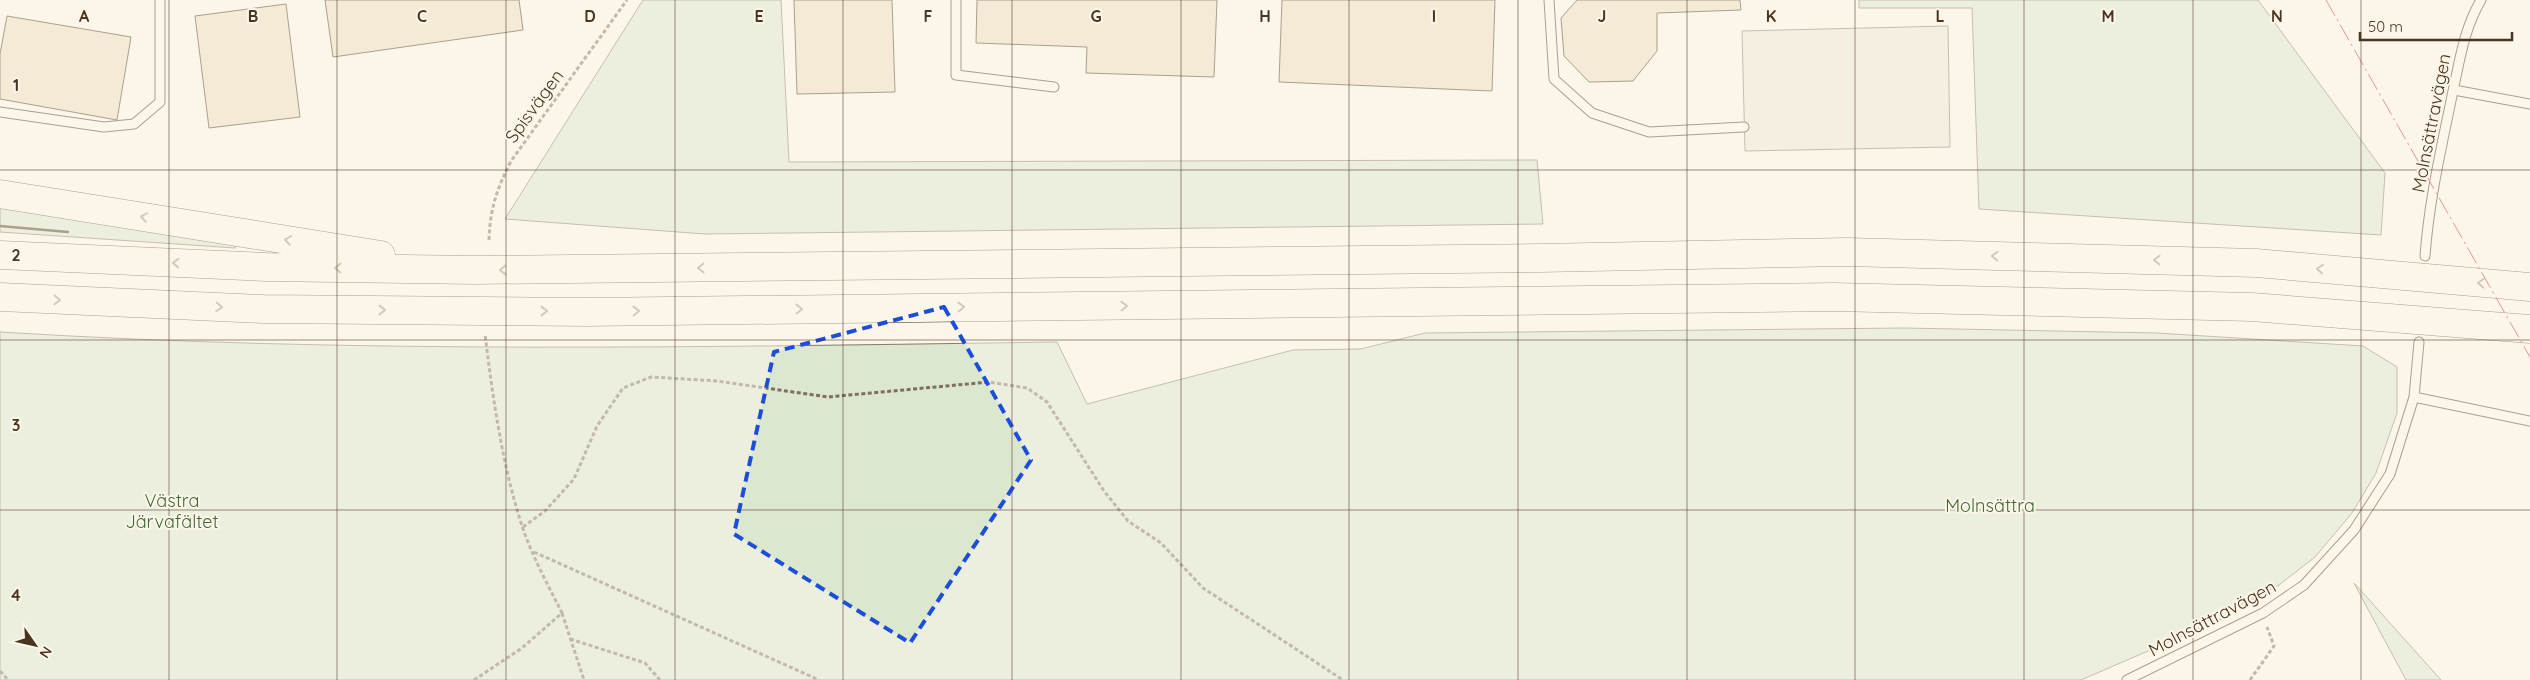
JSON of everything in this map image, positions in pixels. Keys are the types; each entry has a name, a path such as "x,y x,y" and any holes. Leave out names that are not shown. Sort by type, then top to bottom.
{"highway":[{"path":"0,194 475,270"},
{"path":"0,255 266,267 475,270 1550,258 1847,252 2256,263 2530,287"},
{"path":"0,297 263,309 578,312 1834,297 2252,308 2530,329"}],"lane":[{"path":"0,112 104,127 134,124 160,102 160,0"},
{"path":"956,0 956,75 1054,87"},
{"path":"1549,0 1554,79 1592,113 1649,132 1744,127"},
{"name":"Molnsättravägen","path":"2425,256 2439,158 2460,54 2472,14 2481,0"},
{"path":"2454,90 2530,104"},
{"name":"Molnsättravägen","path":"2127,680 2263,613 2304,585 2354,530 2390,474 2414,397 2419,342"},
{"path":"2414,397 2530,421"}],"path":[{"name":"Spisvägen","path":"488,240 490,214 497,190 511,161 627,0"},
{"path":"484,333 494,408 523,527 562,613 584,680"},
{"path":"523,527 545,511 574,479 597,426 623,388 651,377 718,381 828,397 989,382 1027,388 1047,402 1104,491 1128,522 1161,543 1203,588 1343,680"},
{"path":"533,552 819,680"},
{"path":"474,680 522,648 562,613"},
{"path":"2250,680 2274,646 2263,613"},
{"path":"570,639 645,663 660,680"},
{"path":"0,671 8,680"}],"highlighted area":[{"path":"944,307 1031,460 910,643 734,534 774,352"}],"green space":[{"path":"643,0 781,0 789,162 1537,160 1543,224 705,234 505,219"},
{"path":"1859,0 2258,0 2385,173 2381,235 1979,209 1972,8 1859,8"},
{"path":"0,205 236,242 235,248 0,232"},
{"path":"1904,328 2157,333 2363,346 2397,367 2397,413 2376,473 2352,513 2315,557 2279,585 2237,607 2222,619 2081,680 0,680 0,332 264,344 396,346 661,347 1057,342 1087,404 1293,350 1361,349 1425,333"},
{"path":"2354,583 2441,680 2406,680"}],"shaded area":[{"path":"1948,26 1950,147 1745,151 1742,31"}],"building":[{"path":"325,0 519,0 523,30 333,57"},
{"path":"794,0 892,0 895,92 797,94"},
{"path":"977,0 1217,0 1214,77 1086,73 1087,47 976,43"},
{"path":"1282,0 1495,0 1492,91 1279,82"},
{"path":"1577,0 1740,0 1741,10 1657,13 1657,51 1633,81 1589,82 1564,56 1561,18"},
{"path":"286,4 300,117 209,128 195,16"},
{"path":"7,16 131,37 117,120 0,99 0,54"}],"wall":[{"path":"0,226 68,232"}],"power":[{"path":"2326,0 2530,357"}],"park label":[{"name":"Molnsättra","path":"1990,505"},
{"name":"Västra Järvafältet","path":"172,510"}]}
